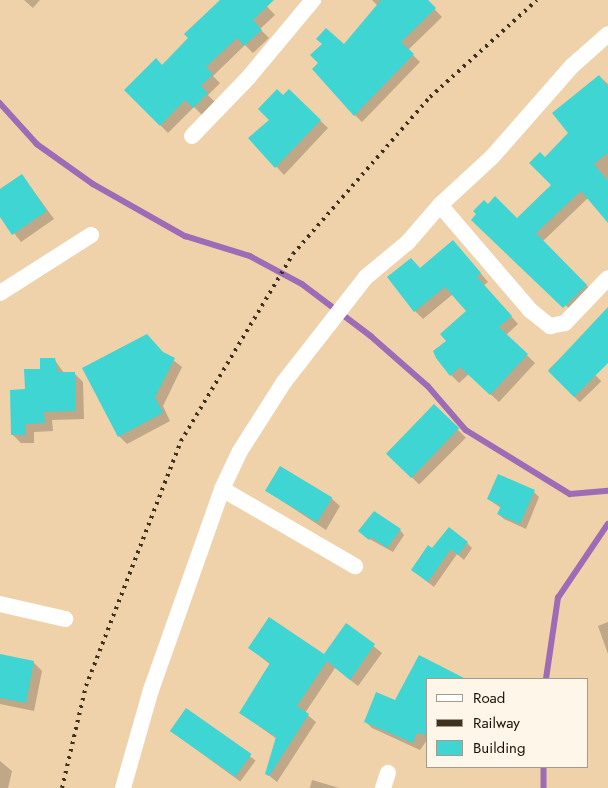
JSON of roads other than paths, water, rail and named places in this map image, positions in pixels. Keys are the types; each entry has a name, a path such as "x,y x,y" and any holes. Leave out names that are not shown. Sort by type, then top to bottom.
{"street":[{"path":"192,136 248,78 313,0"},
{"path":"123,788 151,690 222,489 240,451 284,382 366,277 408,242 440,206 492,157 572,66 608,34"},
{"path":"440,206 530,310 550,326 565,323 608,278"},
{"path":"0,293 91,235"},
{"path":"222,489 354,566"},
{"path":"0,604 65,619"}],"waterway":[{"path":"0,103 37,144 93,184 185,236 250,256 302,284 371,336 428,386 466,430 570,494 608,491"},
{"path":"546,678 558,598 608,524"},
{"path":"544,768 544,788"}],"railway":[{"path":"62,788 86,686 181,441 293,254 430,97 537,0"}]}
